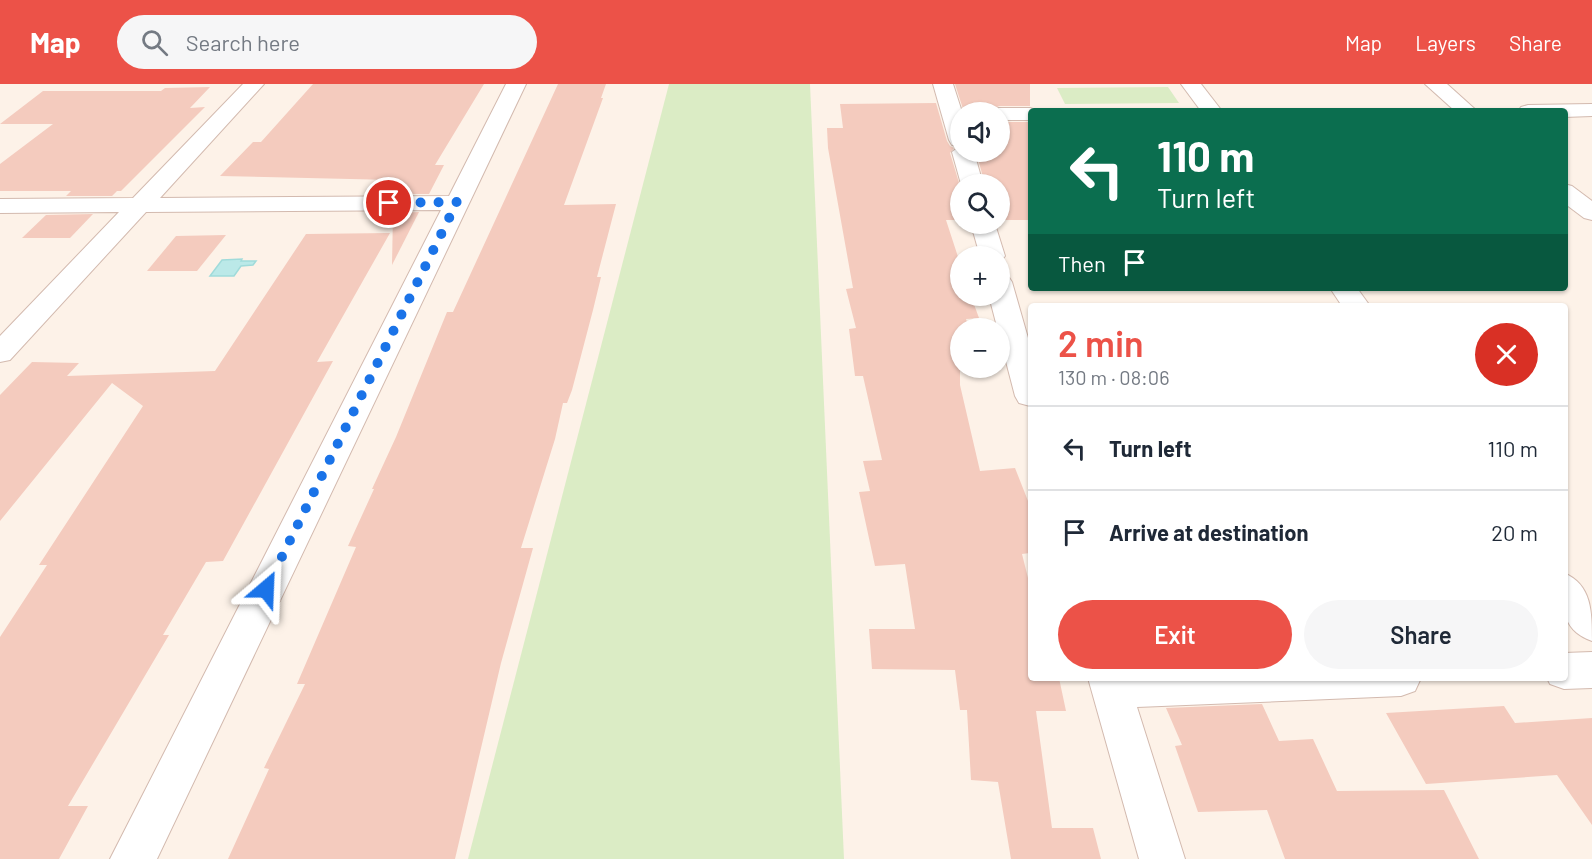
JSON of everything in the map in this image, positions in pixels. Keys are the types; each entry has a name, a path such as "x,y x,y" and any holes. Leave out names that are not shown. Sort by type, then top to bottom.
{"street":[{"path":"0,352 254,84"},
{"path":"133,859 516,84"},
{"path":"943,84 951,102"},
{"path":"1191,84 1210,108"},
{"path":"1436,84 1464,108"},
{"path":"1568,110 1592,110"},
{"path":"1010,114 1028,114"},
{"path":"1568,194 1592,213"},
{"path":"0,206 457,202"},
{"path":"1006,306 1028,389"},
{"path":"1568,593 1592,625"},
{"path":"1568,671 1592,670"},
{"path":"1162,859 1110,684 1256,681"}],"green space":[{"path":"669,84 810,84 844,859 468,859"},
{"path":"1168,87 1179,103 1065,104 1057,88"}],"water":[{"path":"242,259 241,261 256,261 253,265 241,266 234,276 210,276 222,260"}],"building":[{"path":"313,84 484,84 435,165 444,165 429,194 393,194 393,180 220,176 253,142 261,142"},
{"path":"558,84 606,84 564,205 616,204 597,277 601,277 572,390 567,403 563,403 555,439 521,548 533,548 501,663 455,859 228,859 269,769 264,768 305,684 297,684 356,547 348,546 447,312 453,312"},
{"path":"955,84 1030,84 1030,106 1010,106 1010,102 961,102"},
{"path":"210,87 190,108 205,107 121,191 117,191 112,196 66,196 71,191 0,191 0,164 53,124 0,124 43,91 161,91 165,88"},
{"path":"936,103 950,146 950,162 953,162 956,174 950,174 950,220 946,220 954,246 950,246 950,306 975,306 979,318 950,318 950,378 960,378 980,471 1015,468 1028,501 1028,553 1022,554 1028,578 1028,681 1060,681 1066,711 1036,711 1052,828 1093,828 1101,859 1011,859 998,782 971,780 967,710 960,710 955,670 872,669 869,629 915,629 905,564 875,566 859,492 870,491 863,461 882,460 863,376 855,376 849,329 856,328 846,289 853,288 828,148 827,128 843,128 840,104"},
{"path":"1010,122 1028,122 1028,220 1010,220 1010,174 982,174 979,162 1010,162"},
{"path":"419,212 392,265 393,213"},
{"path":"93,214 70,238 22,238 46,215"},
{"path":"390,233 317,362 333,361 223,561 206,562 163,635 169,635 68,806 88,806 59,859 0,859 0,637 47,565 39,565 143,406 112,383 0,521 0,395 32,362 79,363 67,376 215,371 306,234"},
{"path":"226,235 197,271 147,271 176,236"},
{"path":"1262,704 1279,741 1313,739 1337,791 1444,790 1479,859 1285,859 1267,810 1198,812 1175,746 1182,745 1166,708"},
{"path":"1504,706 1515,723 1592,718 1592,825 1557,775 1426,784 1386,713"}],"route":[{"path":"266,589 457,202 389,203"}]}
